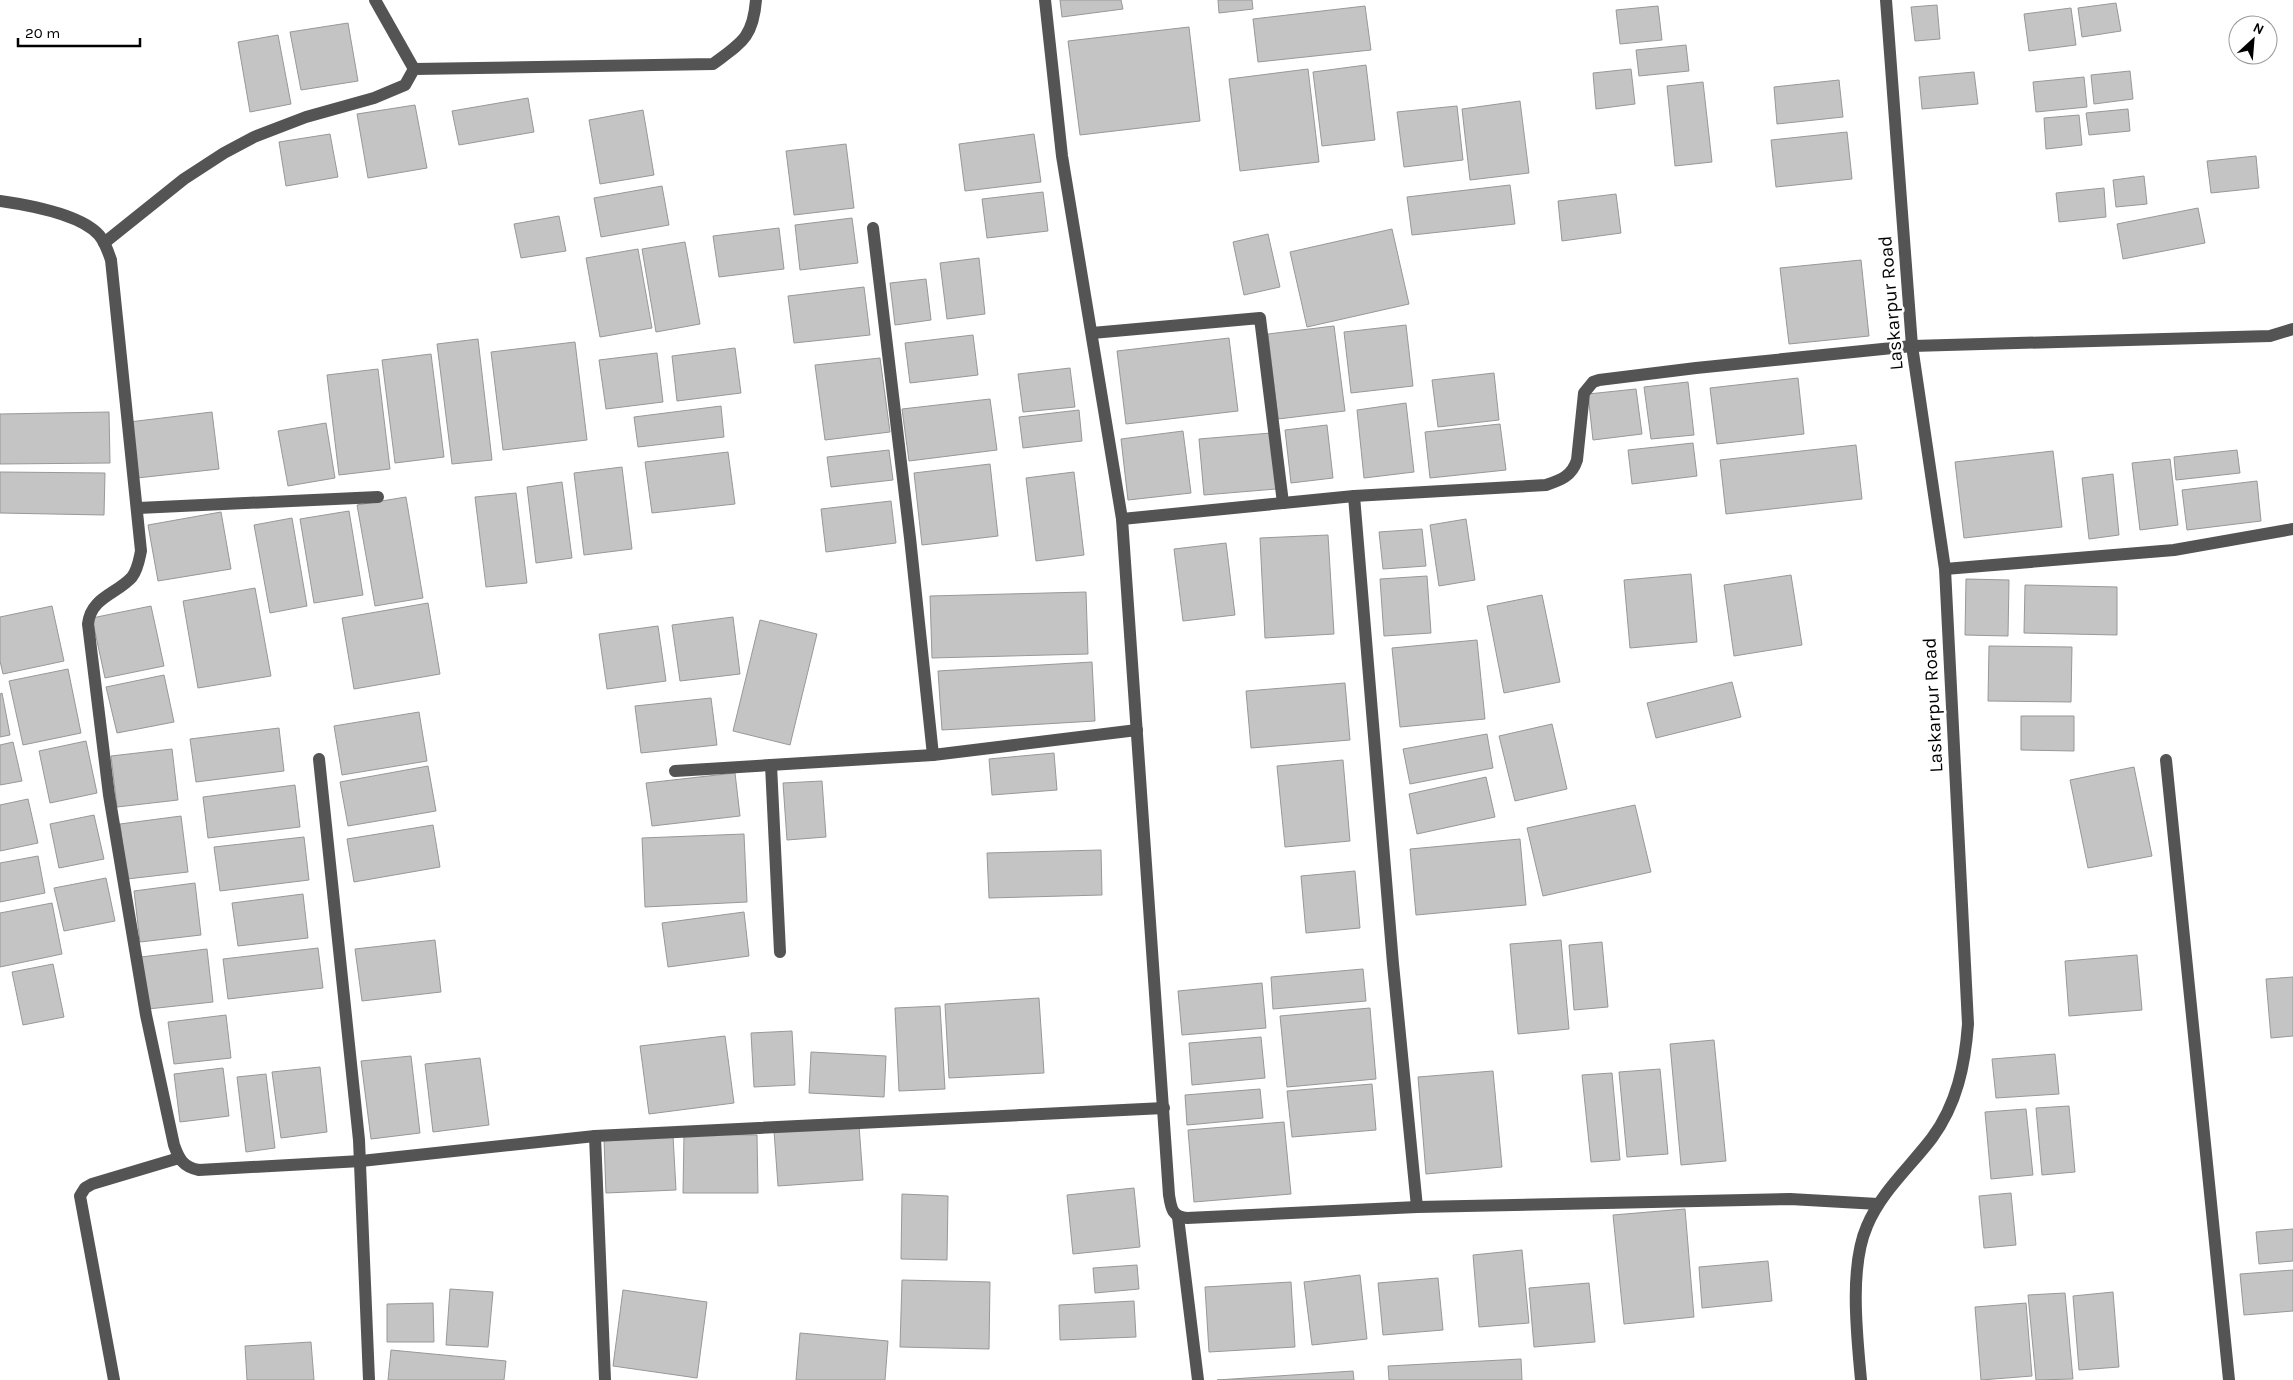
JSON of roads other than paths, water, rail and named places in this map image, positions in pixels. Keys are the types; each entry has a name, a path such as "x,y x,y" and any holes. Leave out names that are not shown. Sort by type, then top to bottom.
{"street":[{"path":"374,0 414,69"},
{"path":"414,69 713,64 742,42 754,20 756,0"},
{"path":"1045,0 1062,156 1122,519 1164,1108 1168,1195 1171,1209 1178,1217 1198,1380"},
{"name":"Laskarpur Road","path":"1861,1380 1857,1335 1857,1270 1866,1227 1878,1204 1933,1137 1948,1112 1962,1076 1968,1024 1945,570 1912,346 1886,0"},
{"path":"104,242 184,178 224,153 254,137 289,124 374,98 405,85 414,69"},
{"path":"0,200 64,216 84,224 98,234 112,260 141,551 136,568 130,579 99,601 92,609 88,624 109,795 146,1015 174,1145 179,1158 186,1166 199,1170 361,1161 595,1136 1164,1108"},
{"path":"873,228 910,538 933,755"},
{"path":"1092,333 1260,318 1283,503"},
{"path":"1122,519 1354,496 1546,485 1562,480 1574,469 1577,460 1584,393 1593,382 1696,368 1912,346 2270,336 2293,329"},
{"path":"1354,496 1417,1207"},
{"path":"138,508 378,497"},
{"path":"1945,570 2174,550 2293,529"},
{"path":"674,771 933,755 1137,730"},
{"path":"319,759 361,1161 369,1380"},
{"path":"2166,760 2228,1380"},
{"path":"772,765 780,952"},
{"path":"595,1136 605,1380"},
{"path":"114,1380 80,1196 85,1188 92,1184 179,1158"},
{"path":"1178,1217 1417,1207 1790,1199 1878,1204"}]}
